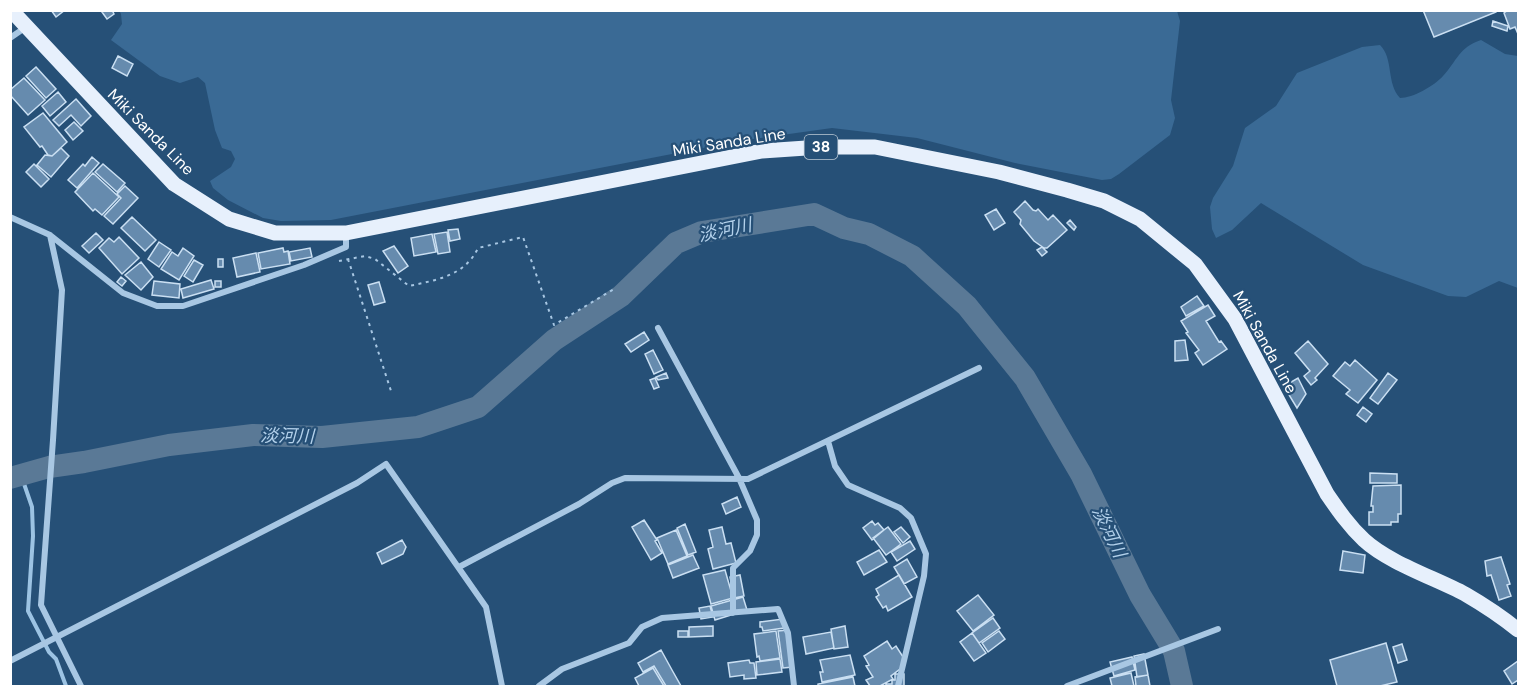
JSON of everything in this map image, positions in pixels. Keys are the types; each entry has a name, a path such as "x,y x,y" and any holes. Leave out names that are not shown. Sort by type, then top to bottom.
{"main road":[{"name":"Miki Sanda Line","path":"11,10 174,184 229,219 275,233 346,233 762,151 821,147 875,147 999,172 1104,201 1140,219 1170,242 1202,273 1235,319 1327,494 1341,515 1365,542 1396,561 1465,594 1497,613 1518,630"}],"street":[{"path":"10,38 27,27"},
{"path":"10,217 50,235 123,293 157,306 183,306 304,265 346,247 346,233"},
{"path":"50,235 62,290 41,605 53,639 81,687"},
{"path":"657,328 739,478 757,520 757,535 750,551 733,568 732,613"},
{"path":"459,567 625,478 748,479 979,368"},
{"path":"828,441 835,466 848,485 900,508 910,518 926,554 924,576 898,687"},
{"path":"10,661 357,483 386,464 486,607 502,687"},
{"path":"539,687 562,669 629,643 642,627 662,618 778,609 788,633 794,687"},
{"path":"1067,687 1218,629"}],"path":[{"path":"331,262 365,256 375,259 409,286 445,278 464,267 474,257 478,248 523,237 554,325 614,290"},
{"path":"348,259 392,394"}],"shaded area":[{"path":"119,10 1177,11 1180,21 1171,100 1175,118 1170,135 1111,179 1102,180 1015,163 917,138 832,128 739,141 331,220 281,221 263,218 228,200 213,188 210,181 231,167 235,159 231,151 222,148 215,130 205,83 198,77 180,83 160,76 111,40 122,24"},
{"path":"1481,40 1505,54 1518,56 1518,288 1499,281 1466,297 1448,296 1363,265 1261,203 1232,230 1216,238 1212,229 1210,207 1233,166 1245,128 1276,106 1297,73 1362,47 1380,45 1387,57 1393,85 1400,98 1417,94 1434,84 1468,46"}],"building":[{"path":"51,10 65,10 56,17"},
{"path":"112,10 114,14 107,19 102,12"},
{"path":"1423,10 1496,10 1496,12 1434,37"},
{"path":"1508,10 1518,10 1518,34 1515,27 1510,29 1504,13"},
{"path":"1493,21 1508,26 1507,31 1492,26"},
{"path":"118,56 133,64 127,76 112,68"},
{"path":"36,67 56,89 46,98 26,76"},
{"path":"24,78 45,100 28,115 10,95 10,90"},
{"path":"58,92 66,102 50,116 42,106"},
{"path":"76,99 91,116 81,126 71,115 59,126 53,120"},
{"path":"43,113 67,142 52,156 48,155 42,146 40,147 24,127"},
{"path":"74,122 83,131 73,140 65,130"},
{"path":"61,148 69,156 51,177 37,165 45,155 52,156"},
{"path":"92,157 99,163 77,188 68,180"},
{"path":"34,164 49,179 41,187 26,172"},
{"path":"103,164 125,183 117,192 95,172"},
{"path":"93,173 119,197 102,215 95,209 93,211 75,192"},
{"path":"125,186 138,198 113,224 104,216 121,198 117,194"},
{"path":"1025,201 1033,210 1038,209 1048,220 1053,215 1067,230 1047,248 1034,241 1020,224 1021,220 1014,212"},
{"path":"996,209 1005,223 994,230 985,215"},
{"path":"132,217 156,240 145,251 121,228"},
{"path":"1070,220 1076,227 1074,230 1067,223"},
{"path":"458,229 460,239 450,241 448,230"},
{"path":"447,232 450,252 438,254 434,234"},
{"path":"96,233 103,240 89,253 82,246"},
{"path":"432,234 436,252 414,256 411,238"},
{"path":"119,237 139,258 122,274 99,248 109,238 114,242"},
{"path":"159,242 171,250 159,267 148,259"},
{"path":"394,246 408,266 398,273 383,251"},
{"path":"1042,247 1047,252 1042,256 1037,250"},
{"path":"183,248 194,256 179,280 161,269 172,252 178,256"},
{"path":"283,248 284,252 288,251 290,264 261,269 258,253"},
{"path":"310,248 312,257 291,261 289,252"},
{"path":"256,253 260,272 237,277 233,258"},
{"path":"218,259 223,259 223,267 218,267"},
{"path":"194,260 203,265 193,282 184,276"},
{"path":"141,262 153,277 141,290 125,275"},
{"path":"121,277 126,281 122,286 117,282"},
{"path":"211,280 214,289 183,298 181,289"},
{"path":"154,281 180,284 179,298 152,295"},
{"path":"215,281 221,281 221,287 215,287"},
{"path":"379,282 385,302 374,305 368,285"},
{"path":"1197,296 1204,306 1186,316 1181,307"},
{"path":"1208,305 1215,316 1206,321 1219,342 1221,341 1227,349 1203,365 1195,353 1199,350 1186,333 1188,332 1181,321"},
{"path":"644,332 649,340 631,352 625,344"},
{"path":"1185,340 1188,360 1175,361 1175,341"},
{"path":"1308,341 1328,364 1311,385 1304,376 1310,371 1295,353"},
{"path":"653,350 663,370 654,374 645,354"},
{"path":"1355,360 1377,380 1358,403 1346,394 1350,390 1333,376 1345,362 1350,366"},
{"path":"666,373 668,378 658,380 656,377"},
{"path":"1388,373 1397,380 1378,404 1370,398"},
{"path":"655,378 659,387 654,389 650,380"},
{"path":"1298,378 1306,394 1297,408 1286,390 1289,389 1286,385"},
{"path":"1363,407 1372,414 1366,422 1357,415"},
{"path":"1370,473 1397,474 1397,483 1370,483"},
{"path":"1401,485 1401,514 1398,514 1398,522 1391,522 1391,525 1369,525 1369,512 1373,512 1373,506 1371,506 1373,486"},
{"path":"737,497 741,507 726,514 722,504"},
{"path":"644,520 657,540 655,541 662,553 651,560 632,527"},
{"path":"872,521 875,525 878,523 884,530 872,540 863,528"},
{"path":"685,524 696,552 688,555 677,528"},
{"path":"722,527 726,544 731,543 736,563 713,569 708,549 713,547 709,530"},
{"path":"888,527 901,544 886,555 873,538"},
{"path":"901,527 910,537 903,543 894,532"},
{"path":"676,530 687,556 668,564 657,538"},
{"path":"402,540 406,547 403,554 382,564 377,553"},
{"path":"910,541 915,549 897,561 891,552"},
{"path":"879,550 887,562 864,575 857,562"},
{"path":"1343,551 1365,555 1363,573 1340,570"},
{"path":"693,555 699,568 673,578 668,565"},
{"path":"1501,557 1510,584 1507,585 1511,596 1499,600 1491,575 1487,576 1485,561"},
{"path":"907,559 917,577 904,584 894,567"},
{"path":"725,570 733,598 711,604 703,575"},
{"path":"740,575 744,596 734,598 730,577"},
{"path":"899,575 912,597 888,611 886,606 883,608 876,597 879,595 876,589"},
{"path":"978,595 994,615 973,631 957,611"},
{"path":"743,597 747,610 715,620 711,606"},
{"path":"710,606 713,617 701,619 699,608"},
{"path":"993,618 1000,628 979,643 972,633"},
{"path":"783,619 784,628 763,631 760,627 760,622"},
{"path":"713,626 713,636 689,637 689,627"},
{"path":"845,626 848,647 834,649 831,629"},
{"path":"788,630 793,667 783,668 778,631"},
{"path":"678,631 688,631 688,637 678,637"},
{"path":"776,631 780,658 760,661 759,656 757,657 754,634"},
{"path":"999,631 1005,639 988,652 982,643"},
{"path":"831,632 834,648 806,654 803,637"},
{"path":"972,633 986,653 974,661 960,642"},
{"path":"887,641 892,649 896,646 905,660 904,666 891,676 893,679 880,686 870,686 866,680 873,677 866,666 869,665 864,656"},
{"path":"1386,643 1397,682 1380,686 1337,686 1330,660"},
{"path":"1402,644 1407,660 1398,663 1393,647"},
{"path":"661,650 681,686 666,686 654,666 643,672 638,663"},
{"path":"1144,654 1148,675 1137,677 1134,656"},
{"path":"850,655 855,675 822,682 820,672 823,672 820,660"},
{"path":"1132,657 1135,670 1114,676 1110,662"},
{"path":"780,659 782,672 757,675 756,662"},
{"path":"749,660 750,663 754,663 756,678 744,679 744,675 730,677 728,663"},
{"path":"1518,661 1518,680 1512,684 1504,671"},
{"path":"653,668 664,686 639,686 635,678"},
{"path":"1131,673 1134,686 1112,686 1110,678"},
{"path":"895,674 904,674 904,686 886,686 895,680"},
{"path":"1148,675 1150,686 1136,686 1135,677"},
{"path":"853,677 855,686 818,686 818,684"}],"waterway":[{"name":"淡河川","path":"10,478 49,467 169,445 253,435 322,437 418,427 478,407 554,340 621,296 676,243 702,232 814,214 844,228 869,234 912,256 967,306 1025,378 1081,474 1140,595 1174,651 1182,686"},
{"path":"21,475 32,507 33,536 28,611 49,652 56,659 66,686"}]}
